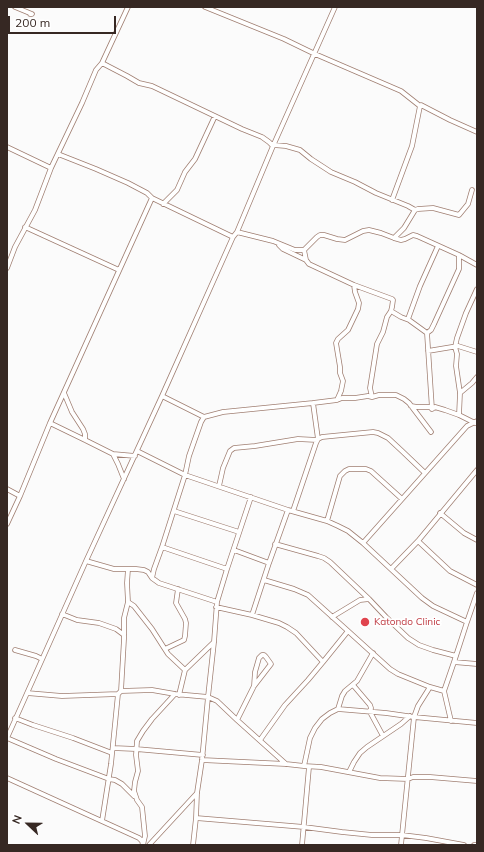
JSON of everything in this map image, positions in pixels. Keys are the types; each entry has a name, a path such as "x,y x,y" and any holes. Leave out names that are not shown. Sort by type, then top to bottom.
{"street":[{"path":"16,7 30,14"},
{"path":"7,268 25,227 35,210 51,168 96,70 102,63 128,7"},
{"path":"205,7 284,39 401,91 420,106 421,105 477,132"},
{"path":"143,845 146,836 142,807 135,796 119,782 56,759 7,738 236,232 335,7"},
{"path":"102,63 139,83 152,86 262,137 274,145 286,146 300,150 331,172 415,210 433,208 459,215 468,204 472,190"},
{"path":"392,200 412,146 420,106"},
{"path":"163,204 177,190 185,172 195,159 215,116"},
{"path":"7,147 51,168"},
{"path":"58,154 128,183 147,193 152,198 163,204 233,237"},
{"path":"7,524 50,423 152,198"},
{"path":"394,238 404,228 415,210"},
{"path":"25,227 119,270"},
{"path":"236,232 277,243 294,250 304,250 317,237 324,235 345,240 363,231 369,230 401,240 411,236 417,236 477,265"},
{"path":"277,243 315,267 354,285 393,300 383,332 377,344 370,388 372,397"},
{"path":"408,319 420,286 438,246"},
{"path":"304,250 306,260"},
{"path":"427,333 431,330 434,324 459,269 459,256"},
{"path":"337,400 343,382 340,373 336,343 338,339 348,330 358,309 359,303 354,285"},
{"path":"459,415 460,393 456,366 457,354 455,347 466,313 477,289"},
{"path":"390,311 408,319 427,333"},
{"path":"427,333 432,409"},
{"path":"428,351 460,346 477,352"},
{"path":"460,393 477,377"},
{"path":"64,393 72,412 83,429 85,440"},
{"path":"162,396 204,417 223,412 313,403 342,398 396,395 404,399 411,406 431,432"},
{"path":"252,615 276,544 318,439 313,403"},
{"path":"411,406 430,407 432,409 435,407 476,422"},
{"path":"152,578 185,475 189,456 204,417"},
{"path":"363,543 467,426 476,422"},
{"path":"50,423 113,454 135,456"},
{"path":"219,486 223,468 230,451 234,448 298,439 318,439 322,437 373,432 378,432 388,438 425,473"},
{"path":"137,451 185,475 327,521 348,531 422,598 433,606 467,622"},
{"path":"113,454 124,479"},
{"path":"327,521 340,476 345,471 366,469 371,471 402,499"},
{"path":"391,569 418,541 477,470"},
{"path":"7,489 20,496"},
{"path":"193,845 197,793 214,642 216,607 251,497"},
{"path":"174,511 239,532"},
{"path":"440,514 464,533 477,540"},
{"path":"418,541 450,571 477,585"},
{"path":"276,544 324,558 370,599 386,618 408,638 419,645 456,656"},
{"path":"162,547 227,569"},
{"path":"234,550 269,563"},
{"path":"86,561 114,568 136,569 148,572 152,578 159,583 217,602"},
{"path":"148,572 154,568"},
{"path":"102,821 120,692 124,618 128,602 128,569"},
{"path":"264,580 301,591 390,669 398,674 444,691"},
{"path":"164,649 185,639 185,619 176,603 178,589"},
{"path":"360,600 362,592"},
{"path":"451,721 444,691 477,593"},
{"path":"332,618 360,600 370,599"},
{"path":"128,602 134,606 148,624 168,654 185,670"},
{"path":"216,607 252,615 287,627 296,633 323,662"},
{"path":"62,614 77,620 98,623 116,629 124,635"},
{"path":"116,629 124,624"},
{"path":"260,740 285,705 348,632"},
{"path":"135,796 134,786 138,771 136,755 137,741 156,715 177,694 185,670 214,642"},
{"path":"15,650 42,659"},
{"path":"338,709 345,691 353,685 361,675 373,653"},
{"path":"237,720 254,686 271,664 264,655 260,656 259,658 254,686"},
{"path":"454,662 477,664"},
{"path":"353,685 370,705 370,712 383,736"},
{"path":"401,845 408,779 412,717 430,687"},
{"path":"27,693 62,696 152,690 208,697 217,701 286,764"},
{"path":"302,845 310,738 322,719 330,713 338,709 477,724"},
{"path":"349,772 360,753 412,717"},
{"path":"15,718 74,738 112,753"},
{"path":"113,748 136,749 202,758 322,767 380,778 408,779 413,777 430,777 477,781"},
{"path":"7,778 139,838 143,845"},
{"path":"149,845 197,793"},
{"path":"196,818 304,827 364,834 402,835 432,838 464,845"}],"place":[{"name":"Katondo Clinic","path":"365,622"}]}
